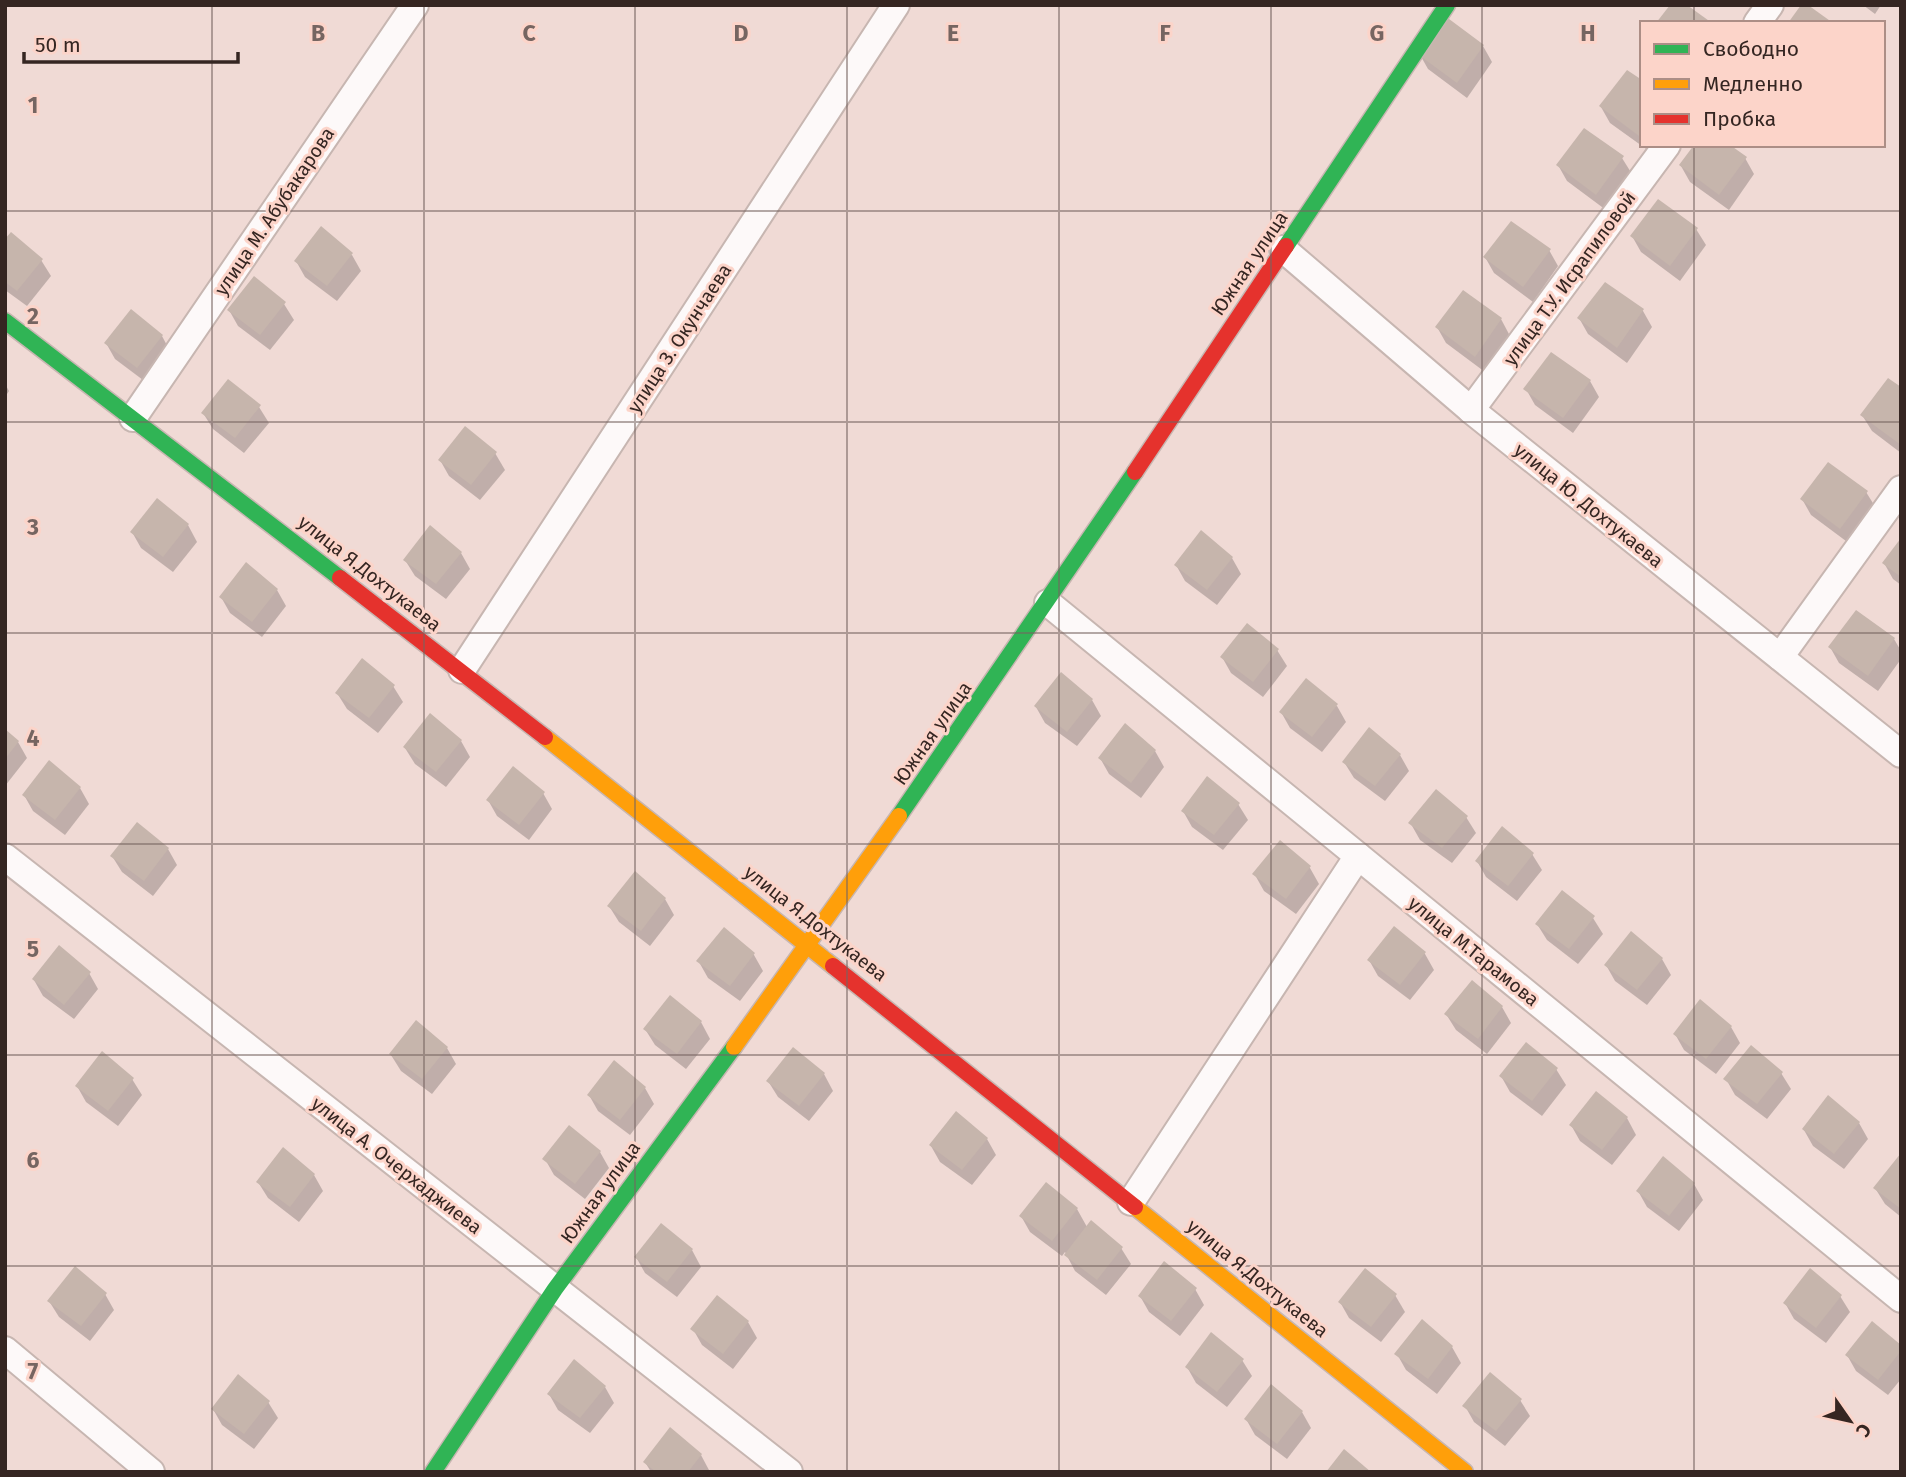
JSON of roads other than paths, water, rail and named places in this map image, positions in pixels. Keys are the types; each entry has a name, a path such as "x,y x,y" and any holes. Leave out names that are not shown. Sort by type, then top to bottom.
{"street":[{"name":"улица М. Абубакарова","path":"133,418 415,5"},
{"name":"улица З. Окунчаева","path":"462,670 896,5"},
{"name":"Южная улица","path":"433,1472 555,1289 810,944 1048,603 1447,5"},
{"path":"1758,21 1770,5"},
{"name":"улица Т.У. Исрапиловой","path":"1471,410 1666,147"},
{"name":"улица Ю. Дохтукаева","path":"1283,249 1471,410 1901,754"},
{"name":"улица Я.Дохтукаева","path":"5,321 462,670 810,944 1465,1472"},
{"path":"1780,657 1901,489"},
{"name":"улица М.Тарамова","path":"1048,603 1901,1299"},
{"path":"1130,1202 1358,856"},
{"name":"улица А. Очерхаджиева","path":"5,857 789,1472"},
{"path":"5,1350 151,1472"}]}
